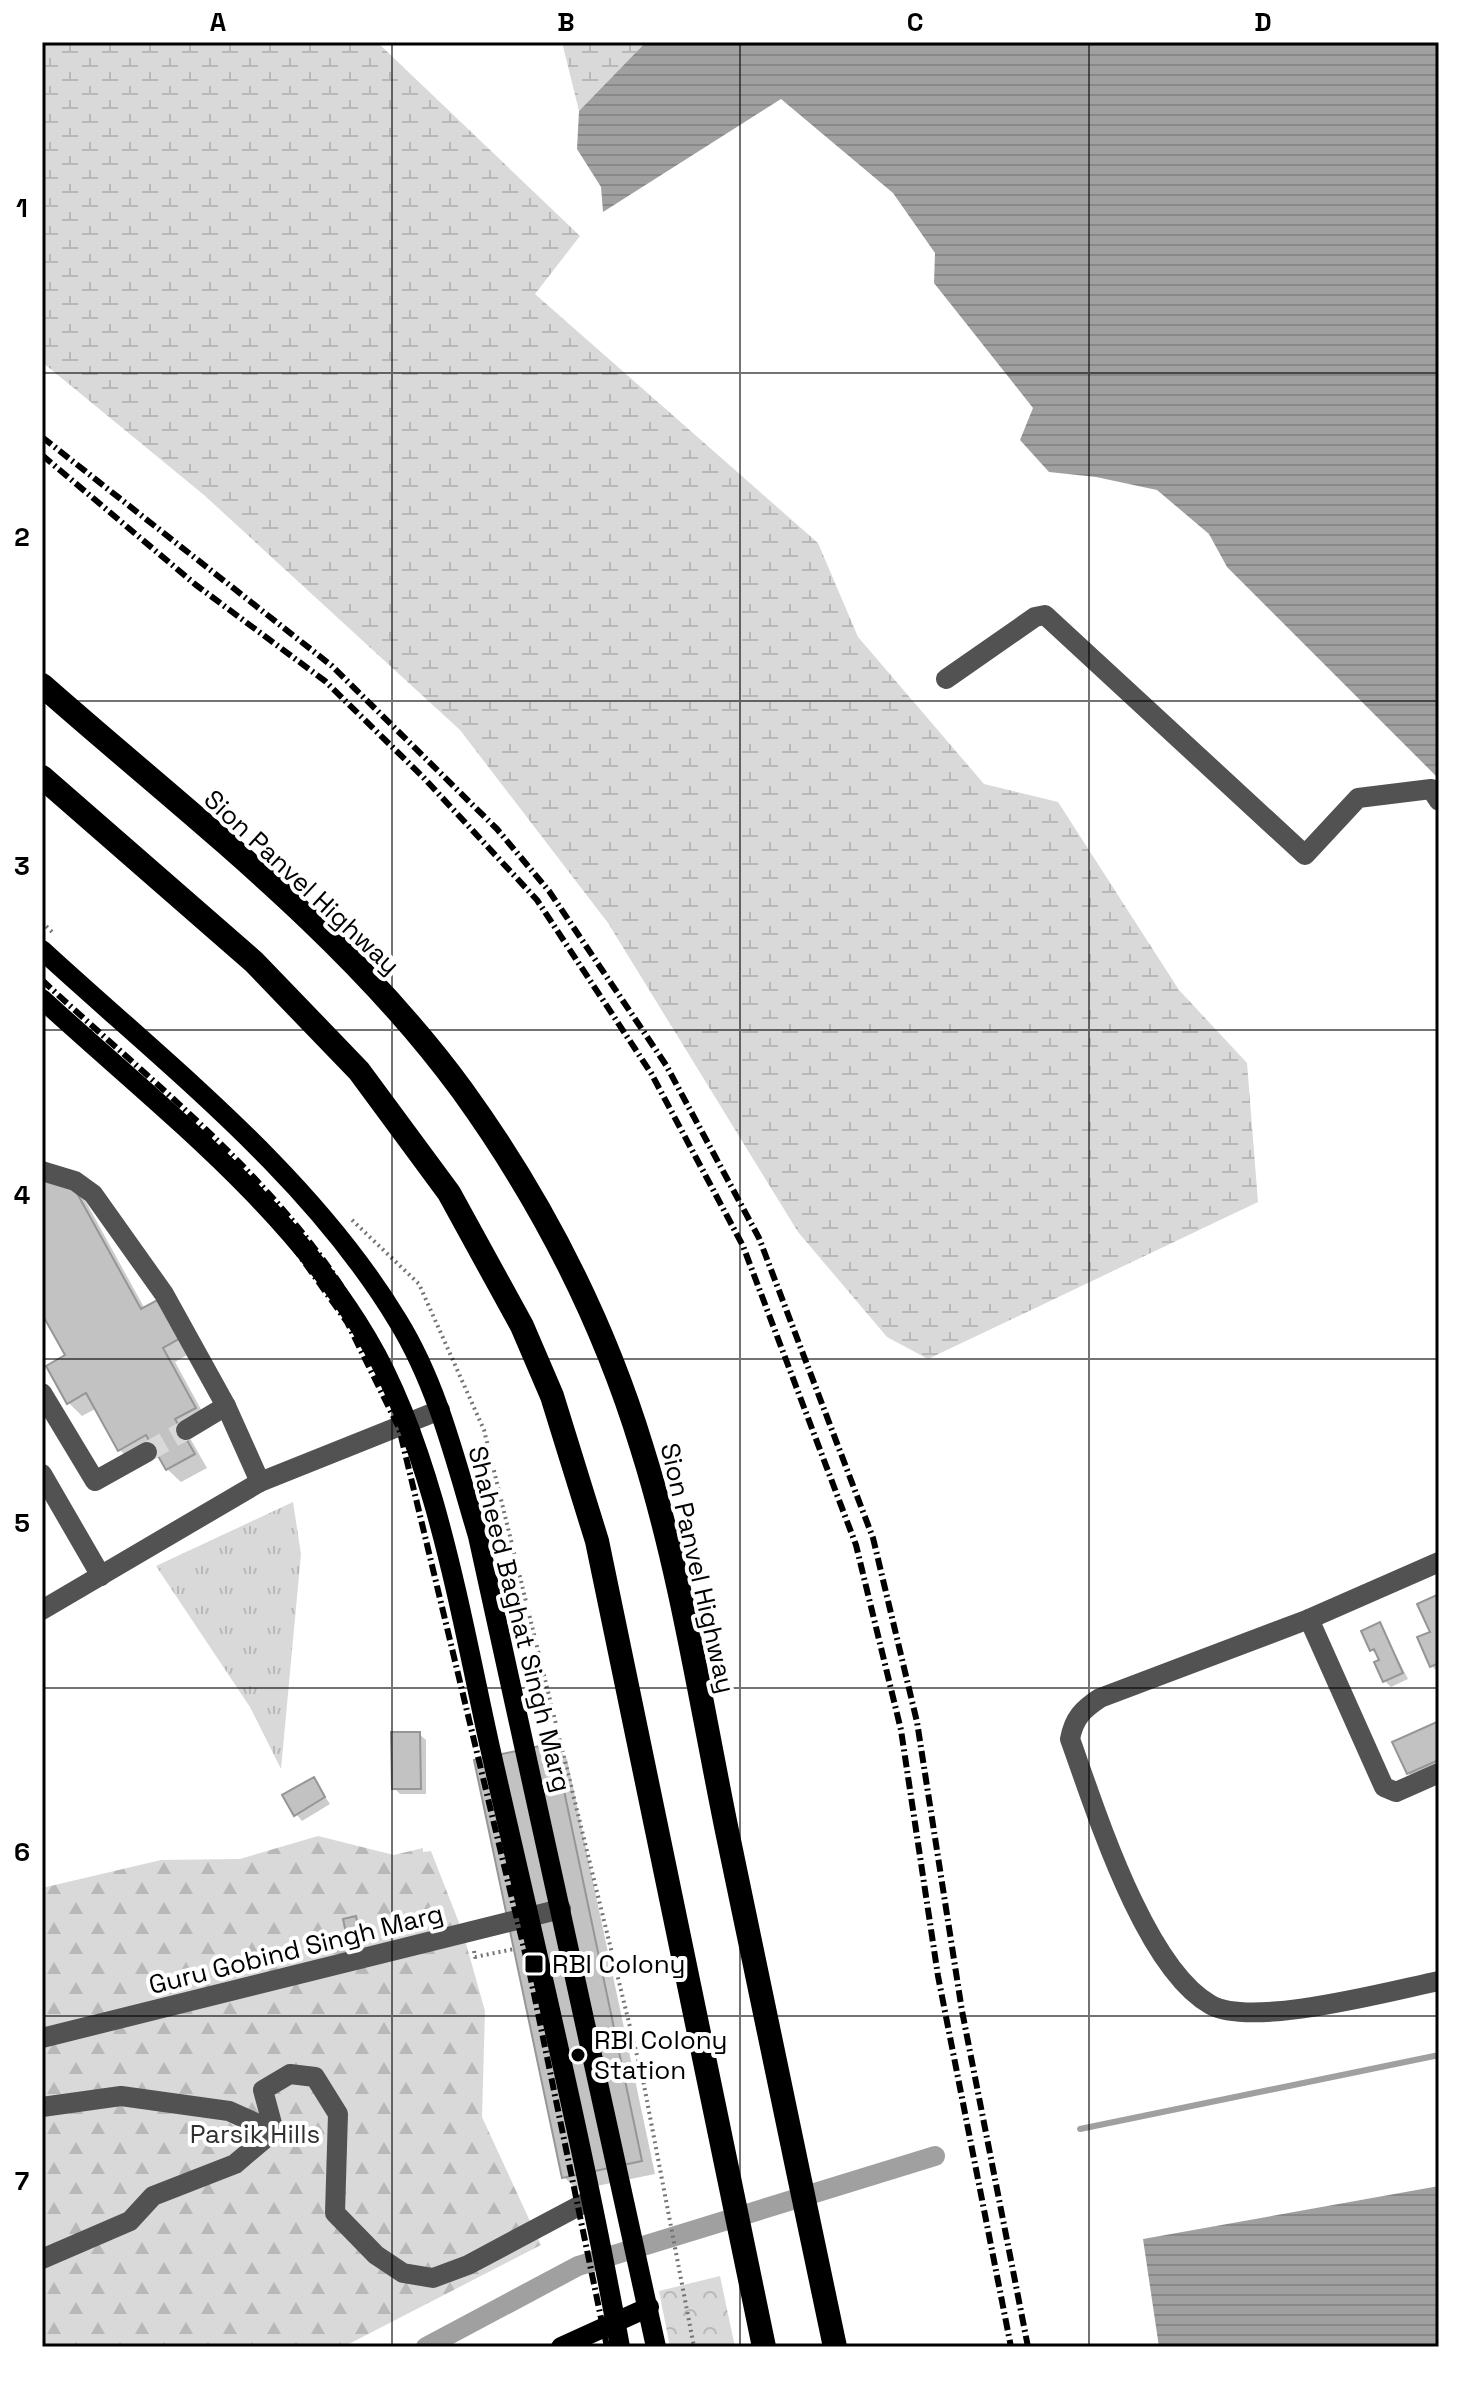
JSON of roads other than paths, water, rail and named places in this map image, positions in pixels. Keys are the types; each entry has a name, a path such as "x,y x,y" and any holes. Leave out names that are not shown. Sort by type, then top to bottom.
{"highway":[{"name":"Sion Panvel Highway","path":"42,685 300,911 357,967 461,1090 548,1225 616,1371 664,1524 835,2347"},
{"path":"42,777 254,962 359,1071 449,1193 522,1326 557,1410 597,1541 764,2347"}],"main road":[{"name":"Shaheed Baghat Singh Marg","path":"42,950 293,1182 354,1253 400,1323 440,1410 478,1536 656,2347"},
{"path":"42,999 267,1206 325,1275 369,1340 408,1426 444,1545 529,1918 620,2347"},
{"path":"561,2347 649,2307"}],"street":[{"path":"946,679 1035,617 1045,615 1305,855 1358,798 1431,789 1439,801"},
{"path":"42,1171 75,1181 93,1194 164,1294 226,1406 260,1482"},
{"path":"42,1393 95,1481 147,1452"},
{"path":"186,1430 226,1406"},
{"path":"42,1610 260,1482 408,1426 440,1410"},
{"path":"42,1474 101,1576"},
{"path":"1439,1562 1309,1619 1100,1698 1085,1708 1073,1723 1070,1739 1121,1875 1158,1952 1212,2005 1259,2013 1322,2006 1439,1981"},
{"path":"1309,1619 1384,1787 1396,1792 1439,1773"},
{"name":"Guru Gobind Singh Marg","path":"42,2038 561,1909"},
{"path":"274,2131 263,2090 290,2074 315,2077 338,2114 335,2213 376,2255 403,2273 433,2278 468,2265 591,2205"},
{"path":"42,2107 121,2096 229,2111 274,2131"},
{"path":"42,2259 130,2221 153,2196 235,2164 274,2131"}],"waterway":[{"path":"1080,2129 1439,2055"},
{"path":"426,2347 578,2266 935,2156"}],"tunnel":[{"path":"147,1452 186,1430"}],"railway":[{"path":"42,437 332,666 497,829 549,891 666,1065 759,1238 873,1538 917,1722 962,2011 1028,2347"},
{"path":"42,455 196,585 325,681 423,777 537,900 651,1073 743,1246 856,1545 901,1730 938,1976 1011,2347"},
{"path":"42,980 219,1142 285,1212 330,1269 357,1311 412,1423 542,1962 622,2347"},
{"path":"42,999 229,1174 281,1229 347,1322 399,1428 528,1965 607,2347"}],"place":[{"name":"RBI Colony","path":"534,1964"},
{"name":"RBI Colony Station","path":"578,2055"}],"park label":[{"name":"Parsik Hills","path":"255,2134"}]}
